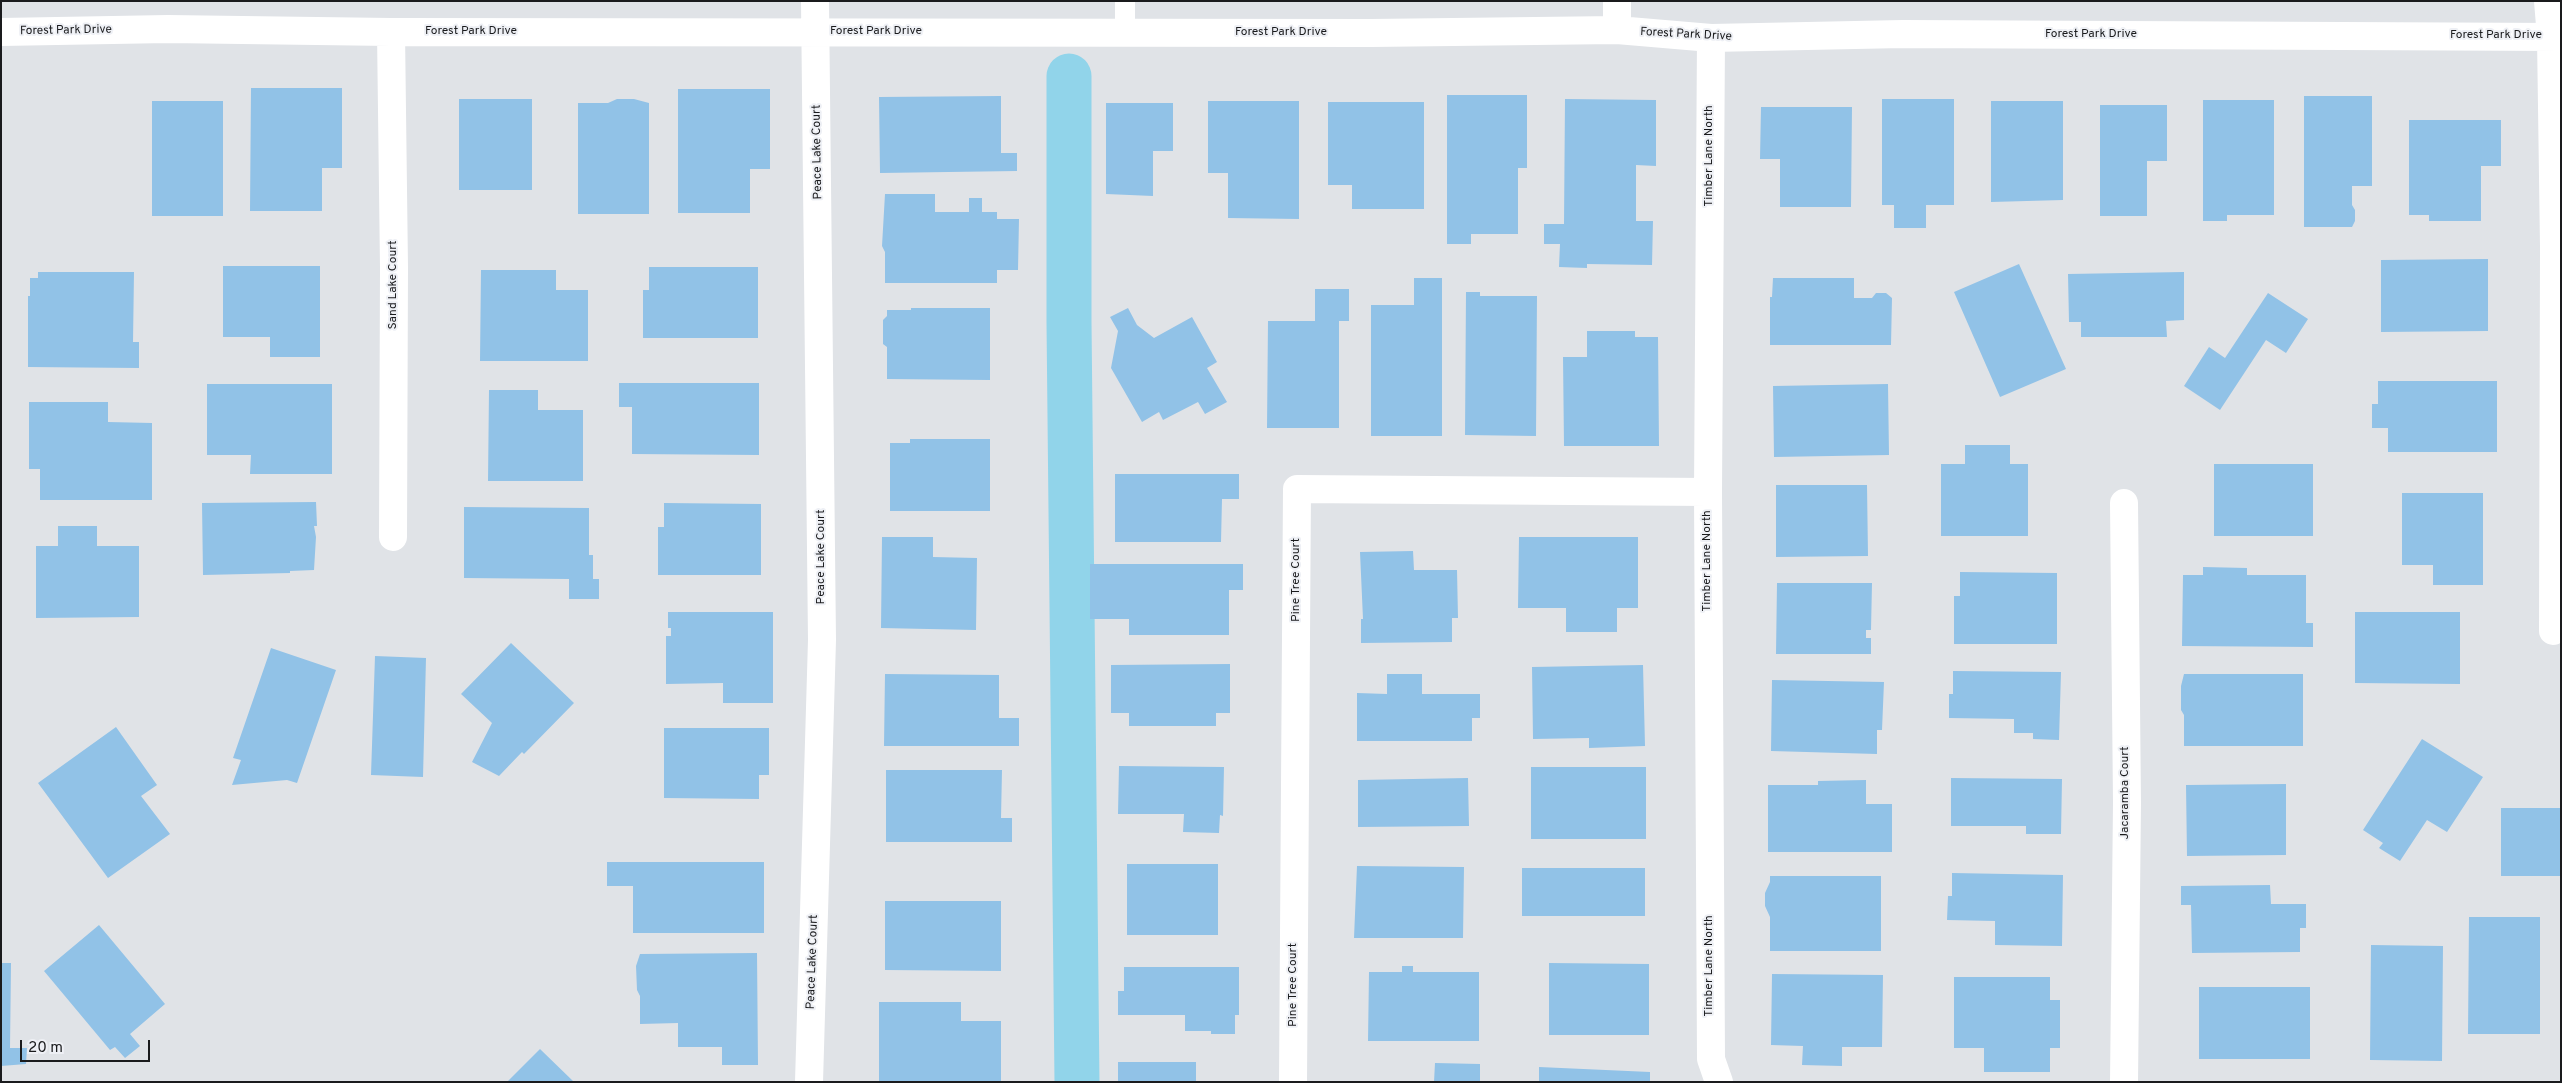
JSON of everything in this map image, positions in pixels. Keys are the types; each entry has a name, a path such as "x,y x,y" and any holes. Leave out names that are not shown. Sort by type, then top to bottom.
{"street":[{"name":"Peace Lake Court","path":"809,1082 822,640 820,246 815,32 816,1"},
{"path":"1617,1 1617,30"},
{"path":"2548,1 2556,37 2552,631"},
{"name":"Forest Park Drive","path":"1,32 168,29 391,32 1371,33 1617,30 1711,38 1903,34 2556,37"},
{"name":"Sand Lake Court","path":"391,32 394,268 393,537"},
{"name":"Timber Lane North","path":"1711,38 1708,492 1711,1059 1719,1082"},
{"name":"Pine Tree Court","path":"1294,1082 1297,489 1708,492"},
{"name":"Jacaramba Court","path":"2124,503 2127,803 2124,1082"}],"lane":[{"path":"1125,1 1125,32"}],"building":[{"path":"251,88 342,88 342,168 322,168 322,211 250,211"},
{"path":"678,89 770,89 770,169 750,169 750,213 678,213"},
{"path":"1447,95 1527,95 1527,168 1518,168 1518,234 1471,234 1471,244 1447,244"},
{"path":"1001,96 1001,153 1017,153 1017,171 880,173 879,97"},
{"path":"2304,96 2372,96 2372,186 2352,186 2352,205 2355,210 2355,221 2352,227 2304,227"},
{"path":"459,99 532,99 532,190 459,190"},
{"path":"617,99 634,99 649,103 649,214 578,214 578,103 608,103"},
{"path":"1565,99 1656,100 1656,166 1636,165 1636,221 1653,221 1652,265 1587,264 1587,268 1559,267 1560,244 1544,244 1544,224 1564,224"},
{"path":"1882,99 1954,99 1954,205 1926,205 1926,228 1894,228 1894,205 1882,205"},
{"path":"2203,100 2274,100 2274,215 2227,215 2227,221 2203,221"},
{"path":"152,101 223,101 223,216 152,216"},
{"path":"1208,101 1299,101 1299,219 1228,218 1228,173 1208,173"},
{"path":"1991,101 2063,101 2063,200 1991,202"},
{"path":"1328,102 1424,102 1424,209 1352,209 1352,185 1328,185"},
{"path":"1106,103 1173,103 1173,151 1153,151 1153,196 1106,194"},
{"path":"2100,105 2167,105 2167,161 2147,161 2147,216 2100,216"},
{"path":"1761,107 1852,107 1851,207 1780,207 1780,159 1760,159"},
{"path":"2409,120 2501,120 2501,166 2481,166 2481,221 2429,221 2429,215 2409,215"},
{"path":"885,194 935,194 935,212 969,212 969,198 982,198 982,212 997,212 997,219 1019,219 1018,270 997,270 997,283 885,283 885,252 882,246"},
{"path":"2488,259 2488,331 2381,332 2381,260"},
{"path":"2019,264 2066,369 2000,397 1954,292"},
{"path":"223,266 320,266 320,357 270,357 270,337 223,337"},
{"path":"649,267 758,267 758,338 643,338 643,290 649,290"},
{"path":"481,270 556,270 556,290 588,290 588,361 480,361"},
{"path":"38,272 134,272 133,342 139,342 139,368 28,367 28,296 30,296 30,278 38,278"},
{"path":"2184,272 2184,320 2166,321 2167,337 2081,337 2081,322 2069,322 2068,274"},
{"path":"1414,278 1442,278 1442,436 1371,436 1371,305 1414,305"},
{"path":"1773,278 1854,278 1854,298 1872,298 1876,293 1886,293 1892,298 1891,345 1770,345 1770,297 1772,297"},
{"path":"1315,289 1349,289 1349,321 1339,321 1339,428 1267,428 1268,321 1315,321"},
{"path":"1466,292 1480,292 1480,296 1537,296 1536,436 1465,435"},
{"path":"2268,293 2308,319 2286,353 2266,340 2220,410 2184,386 2209,347 2225,358"},
{"path":"911,308 990,308 990,380 887,379 887,347 883,344 883,320 887,316 887,310 911,310"},
{"path":"1128,308 1137,325 1154,338 1192,317 1217,362 1207,368 1227,402 1205,414 1198,402 1163,420 1159,412 1142,422 1111,368 1118,331 1110,317"},
{"path":"1587,331 1635,331 1635,337 1658,337 1659,446 1564,446 1563,357 1587,357"},
{"path":"2378,381 2497,381 2497,452 2388,452 2388,428 2372,428 2372,404 2378,404"},
{"path":"619,383 759,383 759,455 632,454 632,407 619,407"},
{"path":"207,384 332,384 332,474 250,474 251,455 207,455"},
{"path":"1888,384 1889,455 1774,457 1773,386"},
{"path":"489,390 538,390 538,410 583,410 583,481 488,481"},
{"path":"29,402 108,402 108,422 152,423 152,500 40,500 40,469 29,469"},
{"path":"910,439 990,439 990,511 890,511 890,443 910,443"},
{"path":"1965,445 2010,445 2010,464 2028,464 2028,536 1941,536 1941,464 1965,464"},
{"path":"2214,464 2313,464 2313,536 2214,536"},
{"path":"1115,474 1239,474 1239,499 1222,499 1221,542 1115,542"},
{"path":"1776,485 1867,485 1868,556 1776,557"},
{"path":"2402,493 2483,493 2483,585 2433,585 2433,565 2402,565"},
{"path":"316,502 317,526 314,526 316,537 314,570 290,571 290,573 203,575 202,503"},
{"path":"664,503 761,504 761,575 658,575 658,527 664,527"},
{"path":"464,507 589,508 589,555 593,555 593,579 599,579 599,599 569,599 569,579 464,578"},
{"path":"58,526 97,526 97,546 139,546 139,617 36,618 36,546 58,546"},
{"path":"882,537 933,537 933,557 977,558 976,630 881,628"},
{"path":"1519,537 1638,537 1638,608 1617,608 1617,632 1566,632 1566,608 1518,608"},
{"path":"1413,551 1414,570 1457,570 1458,618 1452,618 1452,642 1361,643 1361,619 1363,619 1360,552"},
{"path":"1090,564 1243,564 1243,590 1229,590 1229,635 1129,635 1129,619 1090,619"},
{"path":"2203,567 2247,568 2247,575 2306,575 2306,623 2313,623 2313,647 2182,646 2183,575 2203,575"},
{"path":"1960,572 2057,573 2057,644 1954,644 1954,596 1960,596"},
{"path":"1777,583 1872,583 1871,630 1866,630 1866,638 1871,638 1871,654 1776,654"},
{"path":"668,612 773,612 773,703 723,703 723,683 666,684 666,636 671,636 671,628 668,628"},
{"path":"2355,612 2460,612 2460,684 2355,683"},
{"path":"511,643 574,703 524,754 522,752 499,776 472,762 492,723 461,694"},
{"path":"271,648 336,670 297,783 287,780 232,785 241,760 233,758"},
{"path":"375,656 426,658 423,777 371,775"},
{"path":"1230,664 1230,713 1216,713 1216,726 1129,726 1129,713 1111,713 1111,665"},
{"path":"1643,665 1645,746 1589,748 1589,738 1533,739 1532,667"},
{"path":"1953,671 2061,672 2059,740 2033,739 2033,733 2014,733 2014,719 1949,718 1949,694 1953,694"},
{"path":"885,674 999,675 999,718 1019,718 1019,746 884,746"},
{"path":"1387,674 1422,674 1422,694 1480,694 1480,718 1472,718 1472,741 1357,741 1357,693 1387,694"},
{"path":"2184,674 2303,674 2303,746 2184,746 2184,715 2181,710 2181,686"},
{"path":"1772,680 1884,682 1882,730 1877,730 1877,754 1771,751"},
{"path":"116,727 157,785 141,796 170,834 108,878 38,783"},
{"path":"664,728 769,728 769,775 759,775 759,799 664,798"},
{"path":"2422,739 2483,777 2447,832 2427,820 2400,861 2379,848 2383,843 2363,830"},
{"path":"1119,766 1224,767 1223,816 1220,815 1219,833 1183,832 1184,814 1118,814"},
{"path":"1531,767 1646,767 1646,839 1531,839"},
{"path":"886,770 1002,770 1001,818 1012,818 1012,842 886,842"},
{"path":"1468,778 1469,826 1358,827 1358,780"},
{"path":"1951,778 2062,779 2061,834 2026,834 2026,826 1951,826"},
{"path":"1866,780 1866,804 1892,804 1892,852 1768,852 1768,785 1818,785 1818,781"},
{"path":"2286,784 2286,855 2187,856 2186,785"},
{"path":"2501,808 2561,808 2561,876 2501,876"},
{"path":"607,862 764,862 764,933 633,933 633,886 607,886"},
{"path":"1127,864 1218,864 1218,935 1127,935"},
{"path":"1357,866 1464,867 1463,938 1354,938"},
{"path":"1522,868 1645,868 1645,916 1522,916"},
{"path":"1952,873 2063,875 2062,946 1995,945 1995,921 1947,920 1948,896 1952,896"},
{"path":"1770,876 1881,876 1881,951 1770,951 1770,917 1765,906 1765,893 1770,882"},
{"path":"2270,885 2271,904 2306,904 2306,928 2300,928 2300,952 2192,953 2191,905 2181,905 2181,886"},
{"path":"885,901 1001,901 1001,971 885,970"},
{"path":"2469,917 2540,917 2540,1034 2468,1034"},
{"path":"99,925 165,1004 130,1034 140,1046 125,1058 115,1047 110,1050 44,971"},
{"path":"2371,945 2443,946 2442,1061 2370,1060"},
{"path":"757,953 758,1065 722,1065 722,1047 678,1047 678,1023 640,1024 640,996 637,990 636,966 640,954"},
{"path":"1,963 11,963 10,1048 27,1048 26,1064 1,1066"},
{"path":"1549,963 1649,964 1649,1035 1549,1035"},
{"path":"1402,966 1413,966 1413,972 1479,972 1479,1041 1368,1041 1369,972 1402,972"},
{"path":"1124,967 1239,967 1239,1015 1235,1015 1235,1034 1211,1034 1211,1031 1185,1031 1185,1015 1118,1015 1118,991 1124,991"},
{"path":"1772,974 1883,975 1882,1047 1842,1047 1842,1066 1802,1065 1803,1046 1771,1045"},
{"path":"1954,977 2050,977 2050,1000 2060,1000 2060,1048 2050,1048 2050,1072 1984,1072 1984,1048 1954,1048"},
{"path":"2199,987 2310,987 2310,1059 2199,1059"},
{"path":"879,1002 961,1002 961,1021 1001,1021 1001,1082 879,1082"},
{"path":"540,1049 574,1082 507,1082"},
{"path":"1118,1062 1196,1062 1196,1082 1118,1082"},
{"path":"1435,1063 1480,1064 1480,1082 1434,1082"},
{"path":"1539,1067 1650,1072 1650,1082 1539,1082"}],"waterway":[{"path":"1069,76 1069,322 1077,1082"}]}
